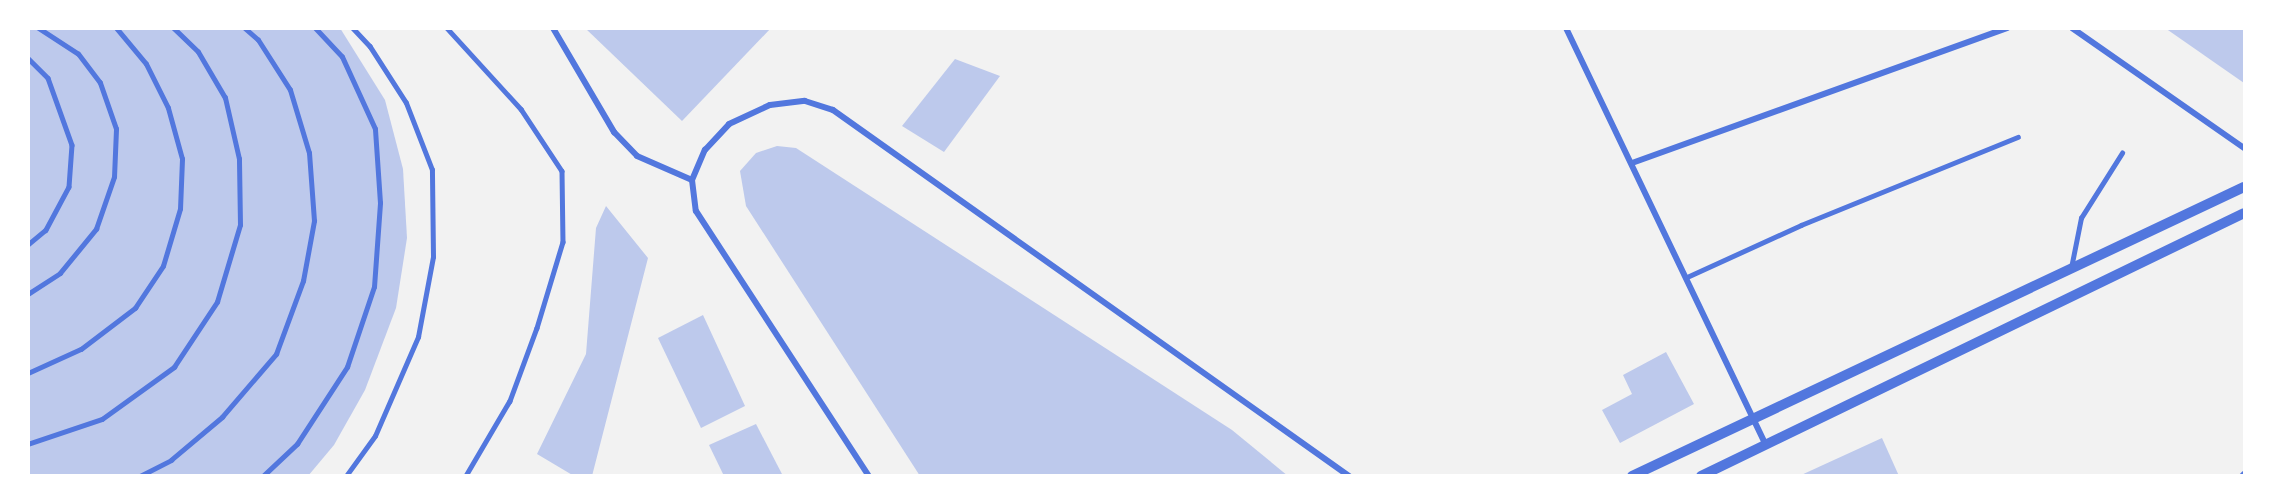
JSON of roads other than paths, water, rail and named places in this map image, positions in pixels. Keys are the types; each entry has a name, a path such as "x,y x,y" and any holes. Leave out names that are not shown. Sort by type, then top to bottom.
{"street":[{"path":"553,28 614,132 637,156 692,180"},
{"path":"1566,28 1766,445"},
{"path":"1632,163 2007,28"},
{"path":"2072,28 2244,148"},
{"path":"869,476 696,211 692,180 705,150 729,124 770,105 805,101 833,110 1349,476"},
{"path":"1632,476 1753,416 2244,187"},
{"path":"1701,476 2244,213"}],"lane":[{"path":"28,294 60,273 96,229 114,177 116,129 95,76 78,54 38,28"},
{"path":"28,373 81,350 135,308 163,266 180,209 182,159 168,108 146,64 116,28"},
{"path":"28,444 102,419 174,367 217,302 240,225 239,159 225,98 198,52 173,28"},
{"path":"140,476 171,460 222,417 276,354 303,281 314,221 309,153 290,90 258,40 244,28"},
{"path":"263,476 297,444 347,367 374,287 380,203 375,129 342,57 315,28"},
{"path":"346,476 375,436 418,337 433,257 432,170 406,103 370,47 352,28"},
{"path":"447,28 521,109 562,171 563,242 537,328 510,400 464,476"},
{"path":"28,58 48,78 72,145 69,186 46,230 28,245"},
{"path":"1687,277 1801,225 2018,136"},
{"path":"2071,268 2081,218 2122,153"}]}
